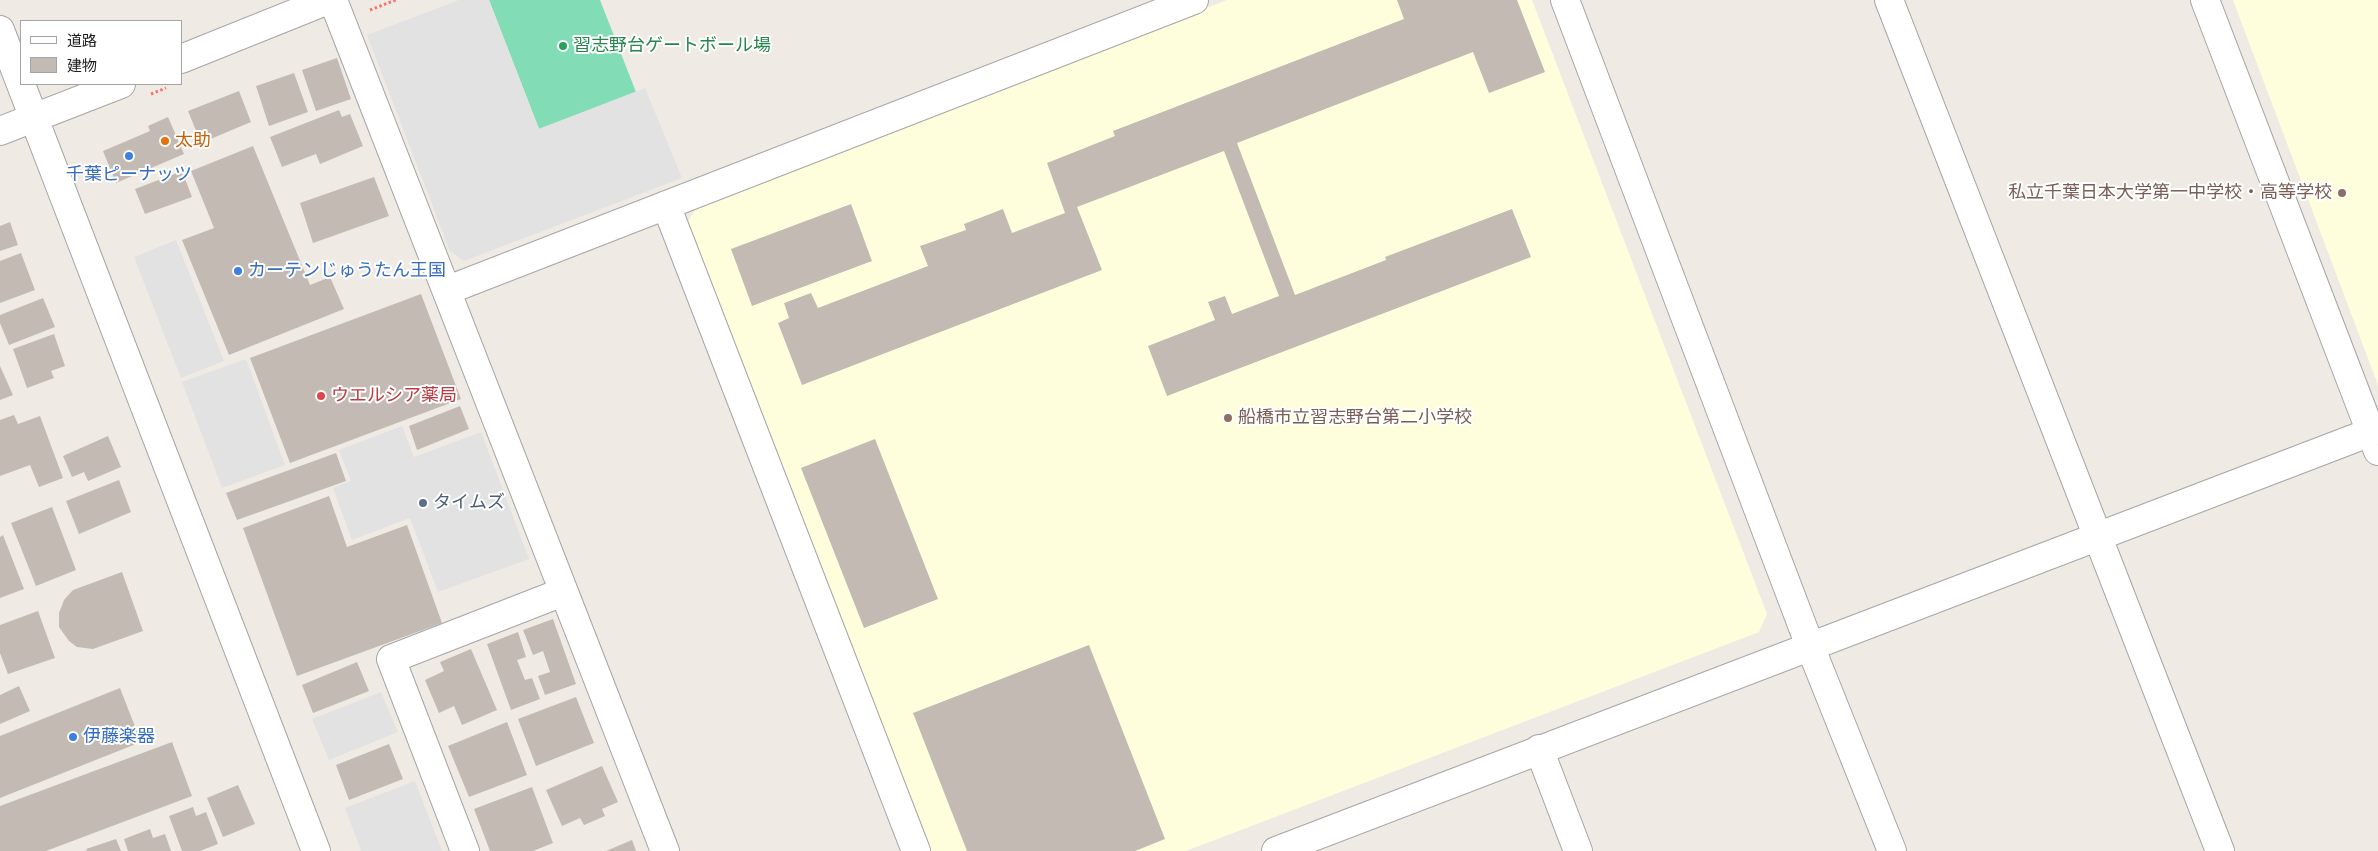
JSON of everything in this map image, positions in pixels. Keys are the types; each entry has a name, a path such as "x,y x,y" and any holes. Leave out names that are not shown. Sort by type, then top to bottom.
{"street":[{"path":"182,59 328,0"},
{"path":"333,0 448,290 563,592 665,851"},
{"path":"448,290 1194,0"},
{"path":"1564,0 1810,646 1892,851"},
{"path":"1889,0 2220,851"},
{"path":"1276,851 2098,535 2374,441 2204,0"},
{"path":"0,30 20,82"},
{"path":"21,85 137,392 316,851"},
{"path":"0,131 118,85"},
{"path":"666,205 916,851"},
{"path":"465,851 390,659 563,592"},
{"path":"1539,749 1578,851"}],"shaded area":[{"path":"459,0 489,0 539,129 645,88 682,178 464,261 450,251 367,35"},
{"name":"船橋市立習志野台第二小学校","path":"1227,0 1532,0 1767,614 1759,632 1186,851 931,851 688,221 698,206"},
{"name":"私立千葉日本大学第一中学校・高等学校","path":"2233,0 2378,0 2378,385"},
{"path":"176,240 224,361 181,378 134,257"},
{"path":"246,359 285,465 222,488 182,382"},
{"name":"タイムズ","path":"402,426 414,457 481,432 529,559 438,592 410,518 352,540 333,488 351,481 339,450"},
{"path":"381,692 398,732 329,760 312,719"},
{"path":"415,781 442,851 361,851 345,808"}],"green space":[{"name":"習志野台ゲートボール場","path":"489,0 600,0 636,92 539,129"}],"building":[{"path":"1397,0 1517,0 1545,72 1489,93 1473,52 1237,143 1295,295 1386,260 1385,257 1512,209 1531,257 1167,396 1148,346 1215,320 1208,302 1225,296 1232,314 1279,296 1224,151 1077,207 1102,270 802,385 778,323 789,318 784,303 811,293 818,308 928,266 920,246 966,230 964,224 1003,209 1012,233 1065,213 1047,163 1115,136 1113,131 1404,19"},
{"path":"337,58 351,99 316,111 302,70"},
{"path":"294,73 308,112 269,126 256,86"},
{"path":"239,91 251,122 201,143 188,111"},
{"path":"339,110 342,117 350,114 363,146 320,164 316,154 282,167 270,137"},
{"path":"168,117 184,154 116,183 103,151 150,131 148,126"},
{"path":"253,146 310,285 330,277 344,309 229,355 182,240 214,228 191,171"},
{"path":"182,171 192,197 145,214 135,189"},
{"path":"374,177 389,216 313,243 300,203"},
{"path":"851,204 872,261 752,306 731,249"},
{"path":"10,222 18,245 0,251 0,226"},
{"path":"21,253 35,290 0,303 0,261"},
{"path":"421,294 461,399 290,463 250,358"},
{"path":"43,298 55,327 9,345 0,323 0,315"},
{"path":"54,334 65,366 51,371 54,378 27,388 13,349"},
{"path":"0,366 13,395 0,400"},
{"path":"460,406 469,429 417,450 409,426"},
{"path":"14,415 18,424 40,416 63,478 39,487 30,465 0,476 0,420"},
{"path":"108,436 121,467 88,481 84,472 72,477 63,456"},
{"path":"875,439 938,599 864,628 801,468"},
{"path":"336,453 346,481 237,520 226,493"},
{"path":"119,480 131,512 79,534 66,501"},
{"path":"329,496 347,547 407,525 442,623 297,676 243,528"},
{"path":"52,507 76,570 36,586 11,523"},
{"path":"3,535 24,589 0,598 0,537"},
{"path":"122,572 143,631 93,649 77,647 69,641 59,627 59,613 64,600 73,590"},
{"path":"38,611 55,658 8,674 0,653 0,625"},
{"path":"553,619 576,684 545,695 538,676 550,672 543,651 533,655 523,630"},
{"path":"518,632 526,657 517,660 525,680 532,678 540,699 511,710 487,644"},
{"path":"1089,645 1165,839 1135,851 967,851 913,713"},
{"path":"471,649 497,710 462,725 454,706 439,713 425,680 444,671 440,662"},
{"path":"357,662 369,691 313,713 302,685"},
{"path":"19,686 30,711 0,724 0,695"},
{"path":"120,688 141,742 0,798 0,736"},
{"path":"576,697 594,743 536,766 518,719"},
{"path":"507,722 527,775 469,797 448,746"},
{"path":"172,742 192,796 46,851 0,851 0,806"},
{"path":"389,744 403,779 349,800 336,765"},
{"path":"602,766 618,802 602,809 605,816 584,825 580,818 562,826 546,790"},
{"path":"238,785 255,824 223,837 207,798"},
{"path":"532,787 553,843 533,851 490,851 474,809"},
{"path":"193,807 196,816 206,812 218,844 200,851 182,851 169,816"},
{"path":"150,829 153,838 165,834 171,851 128,851 124,839"},
{"path":"116,839 121,851 87,851 86,849"},
{"path":"632,840 636,851 606,851"}],"place":[{"name":"習志野台ゲートボール場","path":"563,46"},
{"name":"太助","path":"165,141"},
{"name":"千葉ピーナッツ","path":"129,156"},
{"name":"私立千葉日本大学第一中学校・高等学校","path":"2342,193"},
{"name":"カーテンじゅうたん王国","path":"238,271"},
{"name":"ウエルシア薬局","path":"321,396"},
{"name":"船橋市立習志野台第二小学校","path":"1228,418"},
{"name":"タイムズ","path":"423,503"},
{"name":"伊藤楽器","path":"73,737"}]}
